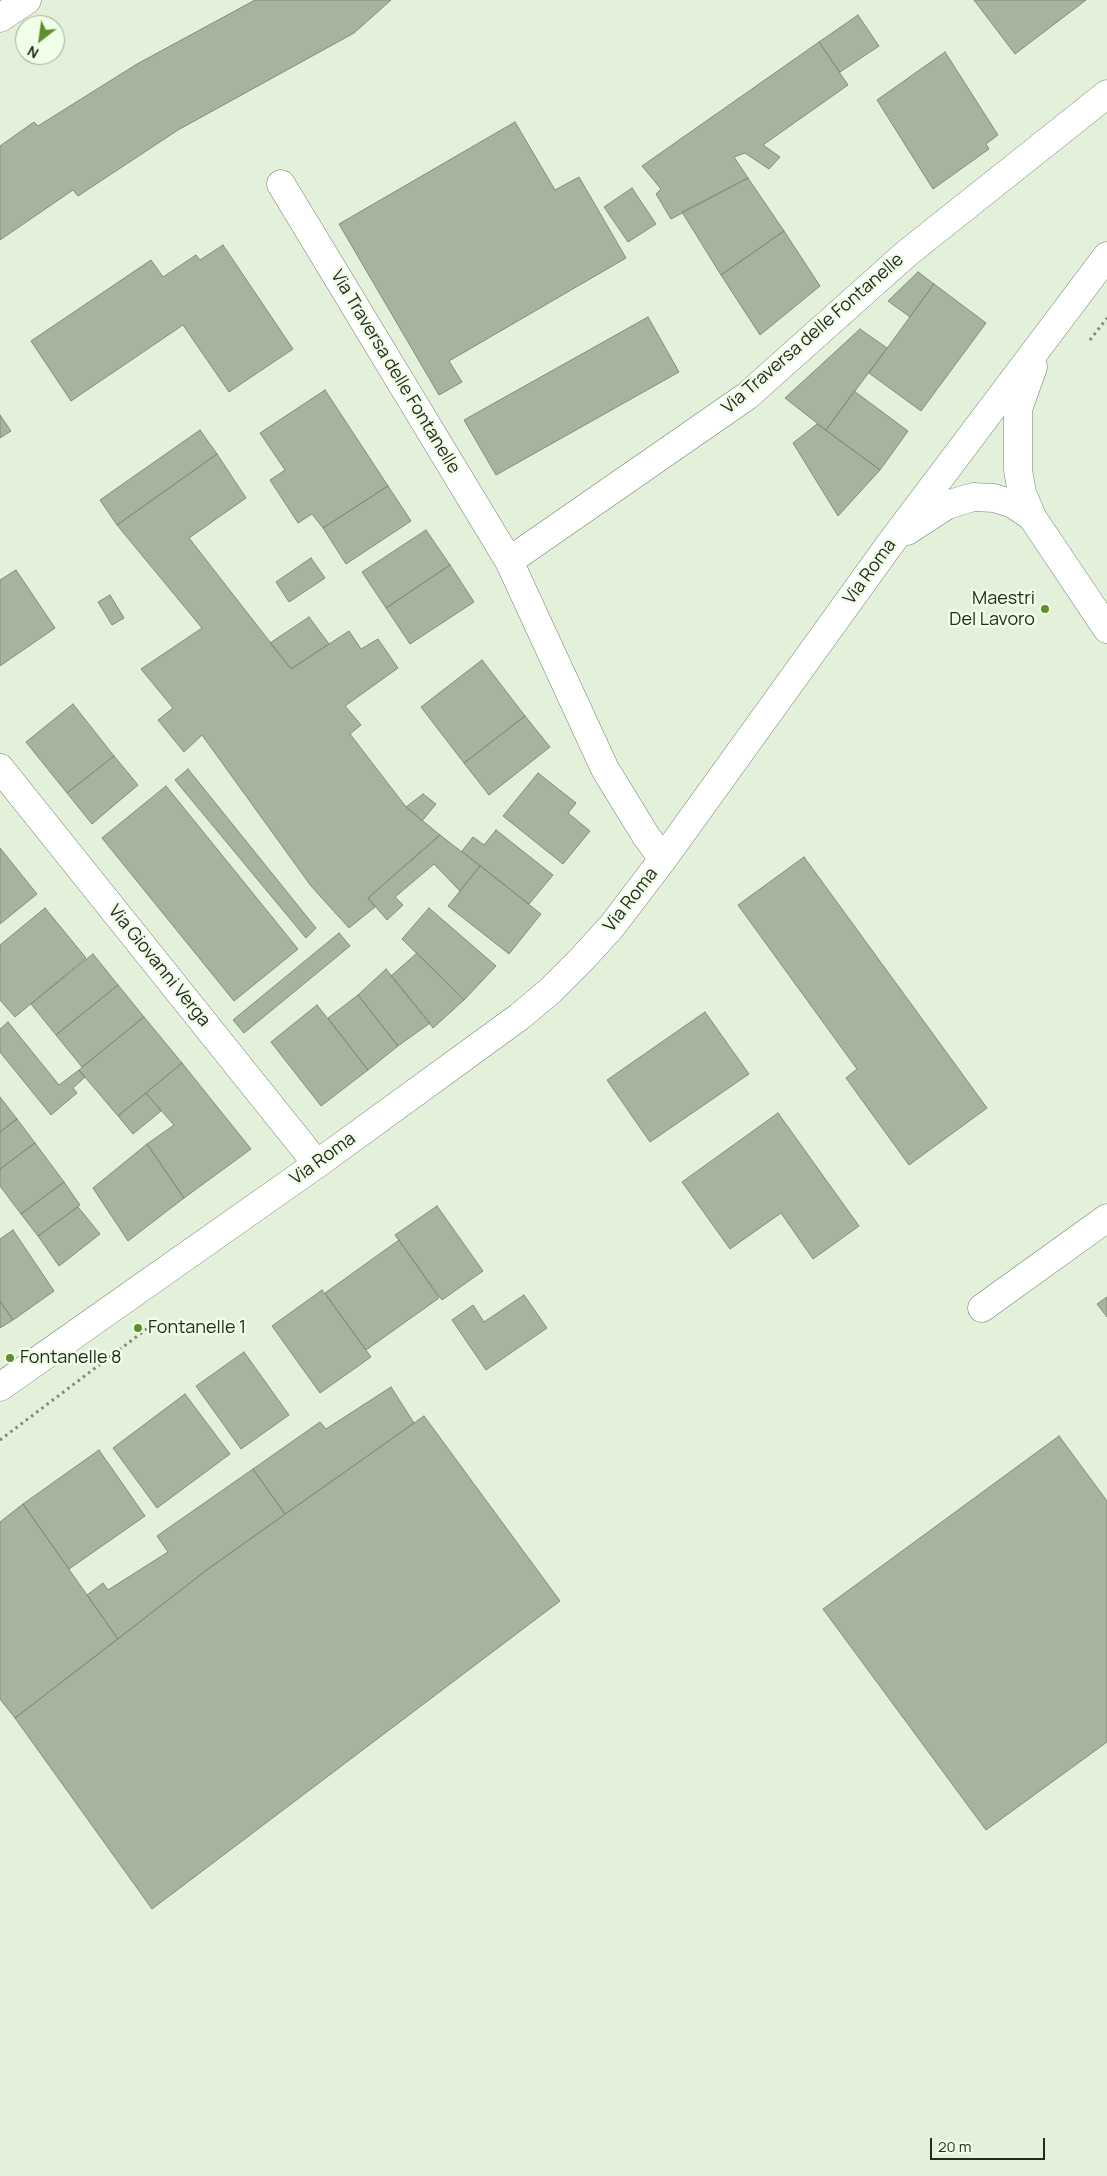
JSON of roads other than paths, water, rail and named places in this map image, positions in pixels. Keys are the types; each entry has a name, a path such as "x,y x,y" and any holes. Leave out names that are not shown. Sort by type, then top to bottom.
{"street":[{"path":"0,18 27,0"},
{"name":"Via Traversa delle Fontanelle","path":"509,561 747,396 906,254 1107,94"},
{"name":"Via Traversa delle Fontanelle","path":"281,184 509,561 604,769 646,836 663,859"},
{"name":"Via Roma","path":"0,1387 317,1164 519,1017 550,991 582,959 612,926 663,859 890,544 1107,256"},
{"path":"1052,328 1028,376 1018,409 1018,470 1022,493 1032,517 1107,629"},
{"path":"890,544 913,526 948,505 973,497 994,498 1013,504 1032,517"},
{"name":"Via Giovanni Verga","path":"0,768 317,1164"},
{"path":"982,1308 1107,1218"}],"place":[{"name":"Maestri Del Lavoro","path":"1045,609"},
{"name":"Fontanelle 1","path":"138,1328"},
{"name":"Fontanelle 8","path":"10,1358"}]}
